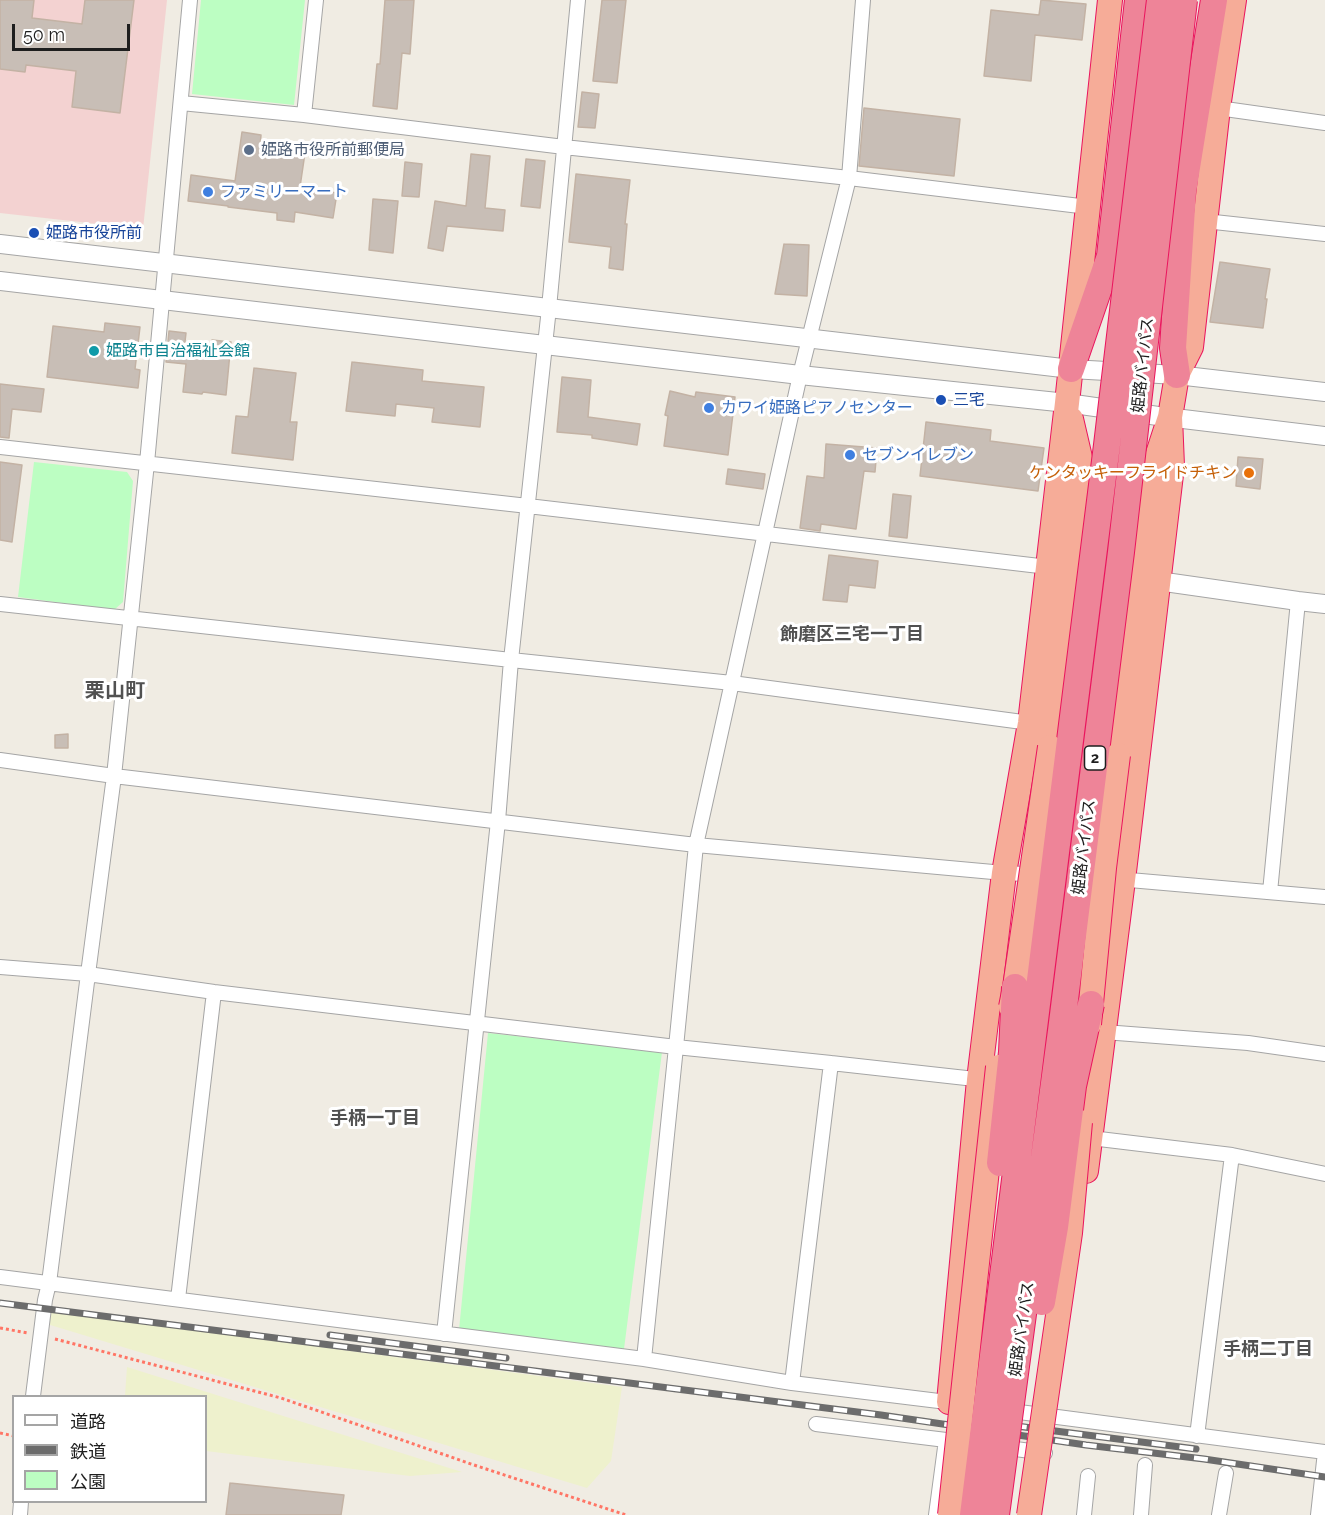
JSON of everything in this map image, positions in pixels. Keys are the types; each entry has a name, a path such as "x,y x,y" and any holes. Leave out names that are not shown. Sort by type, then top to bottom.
{"highway":[{"path":"948,1402 979,1080 1005,873 1030,723 1071,369 1110,0"},
{"path":"1071,369 1110,256 1138,0"},
{"name":"姫路バイパス","path":"973,1515 1107,445 1160,0"},
{"name":"姫路バイパス","path":"996,1515 1061,1031 1120,564 1184,0"},
{"path":"1177,375 1173,348 1183,192 1214,0"},
{"path":"1029,1515 1070,1233 1104,868 1154,466 1170,417 1177,375 1191,347 1218,108 1234,0"},
{"path":"950,1515 993,1107 1001,1048 1015,987 1050,747 1081,462 1067,403"},
{"path":"1055,1418 1172,466 1170,417"},
{"path":"989,1399 982,1361 1012,1052 1015,987"},
{"path":"1013,1391 1032,1361 1055,1227 1073,1086 1091,1004"}],"street":[{"path":"33,1395 114,776 147,463 190,0"},
{"path":"304,114 316,0"},
{"path":"444,1334 498,821 511,660 549,308 578,0"},
{"path":"644,1359 696,846 800,375 849,178 863,0"},
{"path":"181,103 304,114 564,147 1088,207"},
{"path":"1218,108 1325,123"},
{"path":"1205,221 1325,234"},
{"path":"0,244 1071,369 1177,375 1325,392"},
{"path":"0,281 800,375 1067,403 1325,436"},
{"path":"0,447 1048,567"},
{"path":"1158,581 1325,604"},
{"path":"1270,892 1298,601"},
{"path":"0,604 732,683 1030,723"},
{"path":"0,760 114,776 696,846 1005,873 1123,879 1325,897"},
{"path":"0,967 87,974 214,992 676,1047 1096,1094"},
{"path":"178,1299 214,992"},
{"path":"1104,1032 1248,1043 1325,1054"},
{"path":"792,1383 831,1063"},
{"path":"1091,1138 1232,1155 1325,1174"},
{"path":"1197,1436 1232,1155"},
{"path":"0,1276 644,1359 792,1383 1325,1452 1318,1515"},
{"path":"816,1424 1049,1454 1039,1515"},
{"path":"936,1515 946,1440"},
{"path":"1141,1515 1145,1465"},
{"path":"1220,1515 1226,1473"},
{"path":"1084,1515 1088,1476"}],"path":[{"path":"0,1328 40,1336 280,1398 626,1515"}],"shaded area":[{"path":"0,0 167,0 143,229 0,213"}],"green space":[{"path":"201,0 305,0 294,105 192,94"},
{"path":"34,462 127,472 133,481 123,602 114,610 18,597"},
{"path":"488,1033 662,1052 624,1349 459,1330"},
{"path":"49,1311 622,1387 611,1461 587,1488 47,1324"},
{"path":"127,1367 462,1472 410,1476 207,1451 207,1395 125,1395"}],"building":[{"path":"0,0 34,0 32,18 82,24 85,0 134,0 120,113 72,107 76,71 26,65 25,72 0,69"},
{"path":"385,0 414,0 410,54 402,53 397,109 373,106 377,64 380,64"},
{"path":"602,0 626,0 617,83 593,81"},
{"path":"1041,0 1086,4 1082,40 1035,35 1031,81 984,76 991,10 1039,15"},
{"path":"582,92 599,94 595,128 578,127"},
{"path":"864,108 960,119 954,176 859,166"},
{"path":"242,132 261,135 260,147 305,153 300,187 337,193 333,218 295,212 294,222 277,220 277,213 188,201 191,175 235,181"},
{"path":"471,154 490,156 485,208 505,210 503,231 447,226 443,251 428,248 435,201 466,206"},
{"path":"526,159 545,161 540,208 521,206"},
{"path":"405,162 422,164 419,197 402,196"},
{"path":"576,174 630,180 623,270 609,268 611,247 569,242"},
{"path":"373,199 398,201 393,253 369,250"},
{"path":"784,244 809,245 807,296 775,294"},
{"path":"1220,262 1270,269 1263,328 1210,322"},
{"name":"姫路市自治福祉会館","path":"105,323 140,327 135,369 140,370 138,388 47,377 53,326 104,332"},
{"path":"169,331 186,333 184,350 211,353 212,340 231,342 226,395 183,392 186,364 166,362"},
{"path":"352,362 423,370 422,381 484,387 480,427 432,422 434,408 396,404 395,416 346,411"},
{"path":"254,368 296,373 290,422 297,422 293,460 232,453 236,416 248,417"},
{"path":"562,377 591,380 588,417 640,424 637,445 592,438 592,435 557,432"},
{"path":"0,384 44,389 41,412 12,409 9,438 0,437"},
{"path":"670,391 695,397 696,392 735,397 728,455 664,446 668,416 665,415"},
{"path":"926,422 991,430 990,441 1044,448 1038,491 920,476"},
{"path":"826,444 877,448 875,472 864,471 856,529 821,524 820,531 800,528 807,476 824,478"},
{"name":"ケンタッキーフライドチキン","path":"1238,457 1263,459 1260,489 1236,486"},
{"path":"0,462 22,465 12,542 0,540"},
{"path":"728,469 765,474 763,489 726,484"},
{"path":"893,494 911,496 907,538 889,536"},
{"path":"829,555 878,561 875,588 849,585 847,602 823,600"},
{"path":"68,734 68,748 55,748 55,735"},
{"path":"230,1483 344,1495 341,1515 226,1515"}],"railway":[{"path":"0,1303 881,1415 1325,1477"},
{"path":"330,1335 506,1358"},
{"path":"985,1422 1196,1449"}],"place":[{"name":"姫路市役所前郵便局","path":"249,150"},
{"name":"ファミリーマート","path":"208,192"},
{"name":"姫路市役所前","path":"34,233"},
{"name":"姫路市自治福祉会館","path":"94,351"},
{"name":"三宅","path":"941,400"},
{"name":"カワイ姫路ピアノセンター","path":"709,408"},
{"name":"セブンイレブン","path":"850,455"},
{"name":"ケンタッキーフライドチキン","path":"1249,473"}],"district":[{"name":"飾磨区三宅一丁目","path":"852,635"},
{"name":"栗山町","path":"115,691"},
{"name":"手柄一丁目","path":"375,1119"},
{"name":"手柄二丁目","path":"1268,1350"}]}
